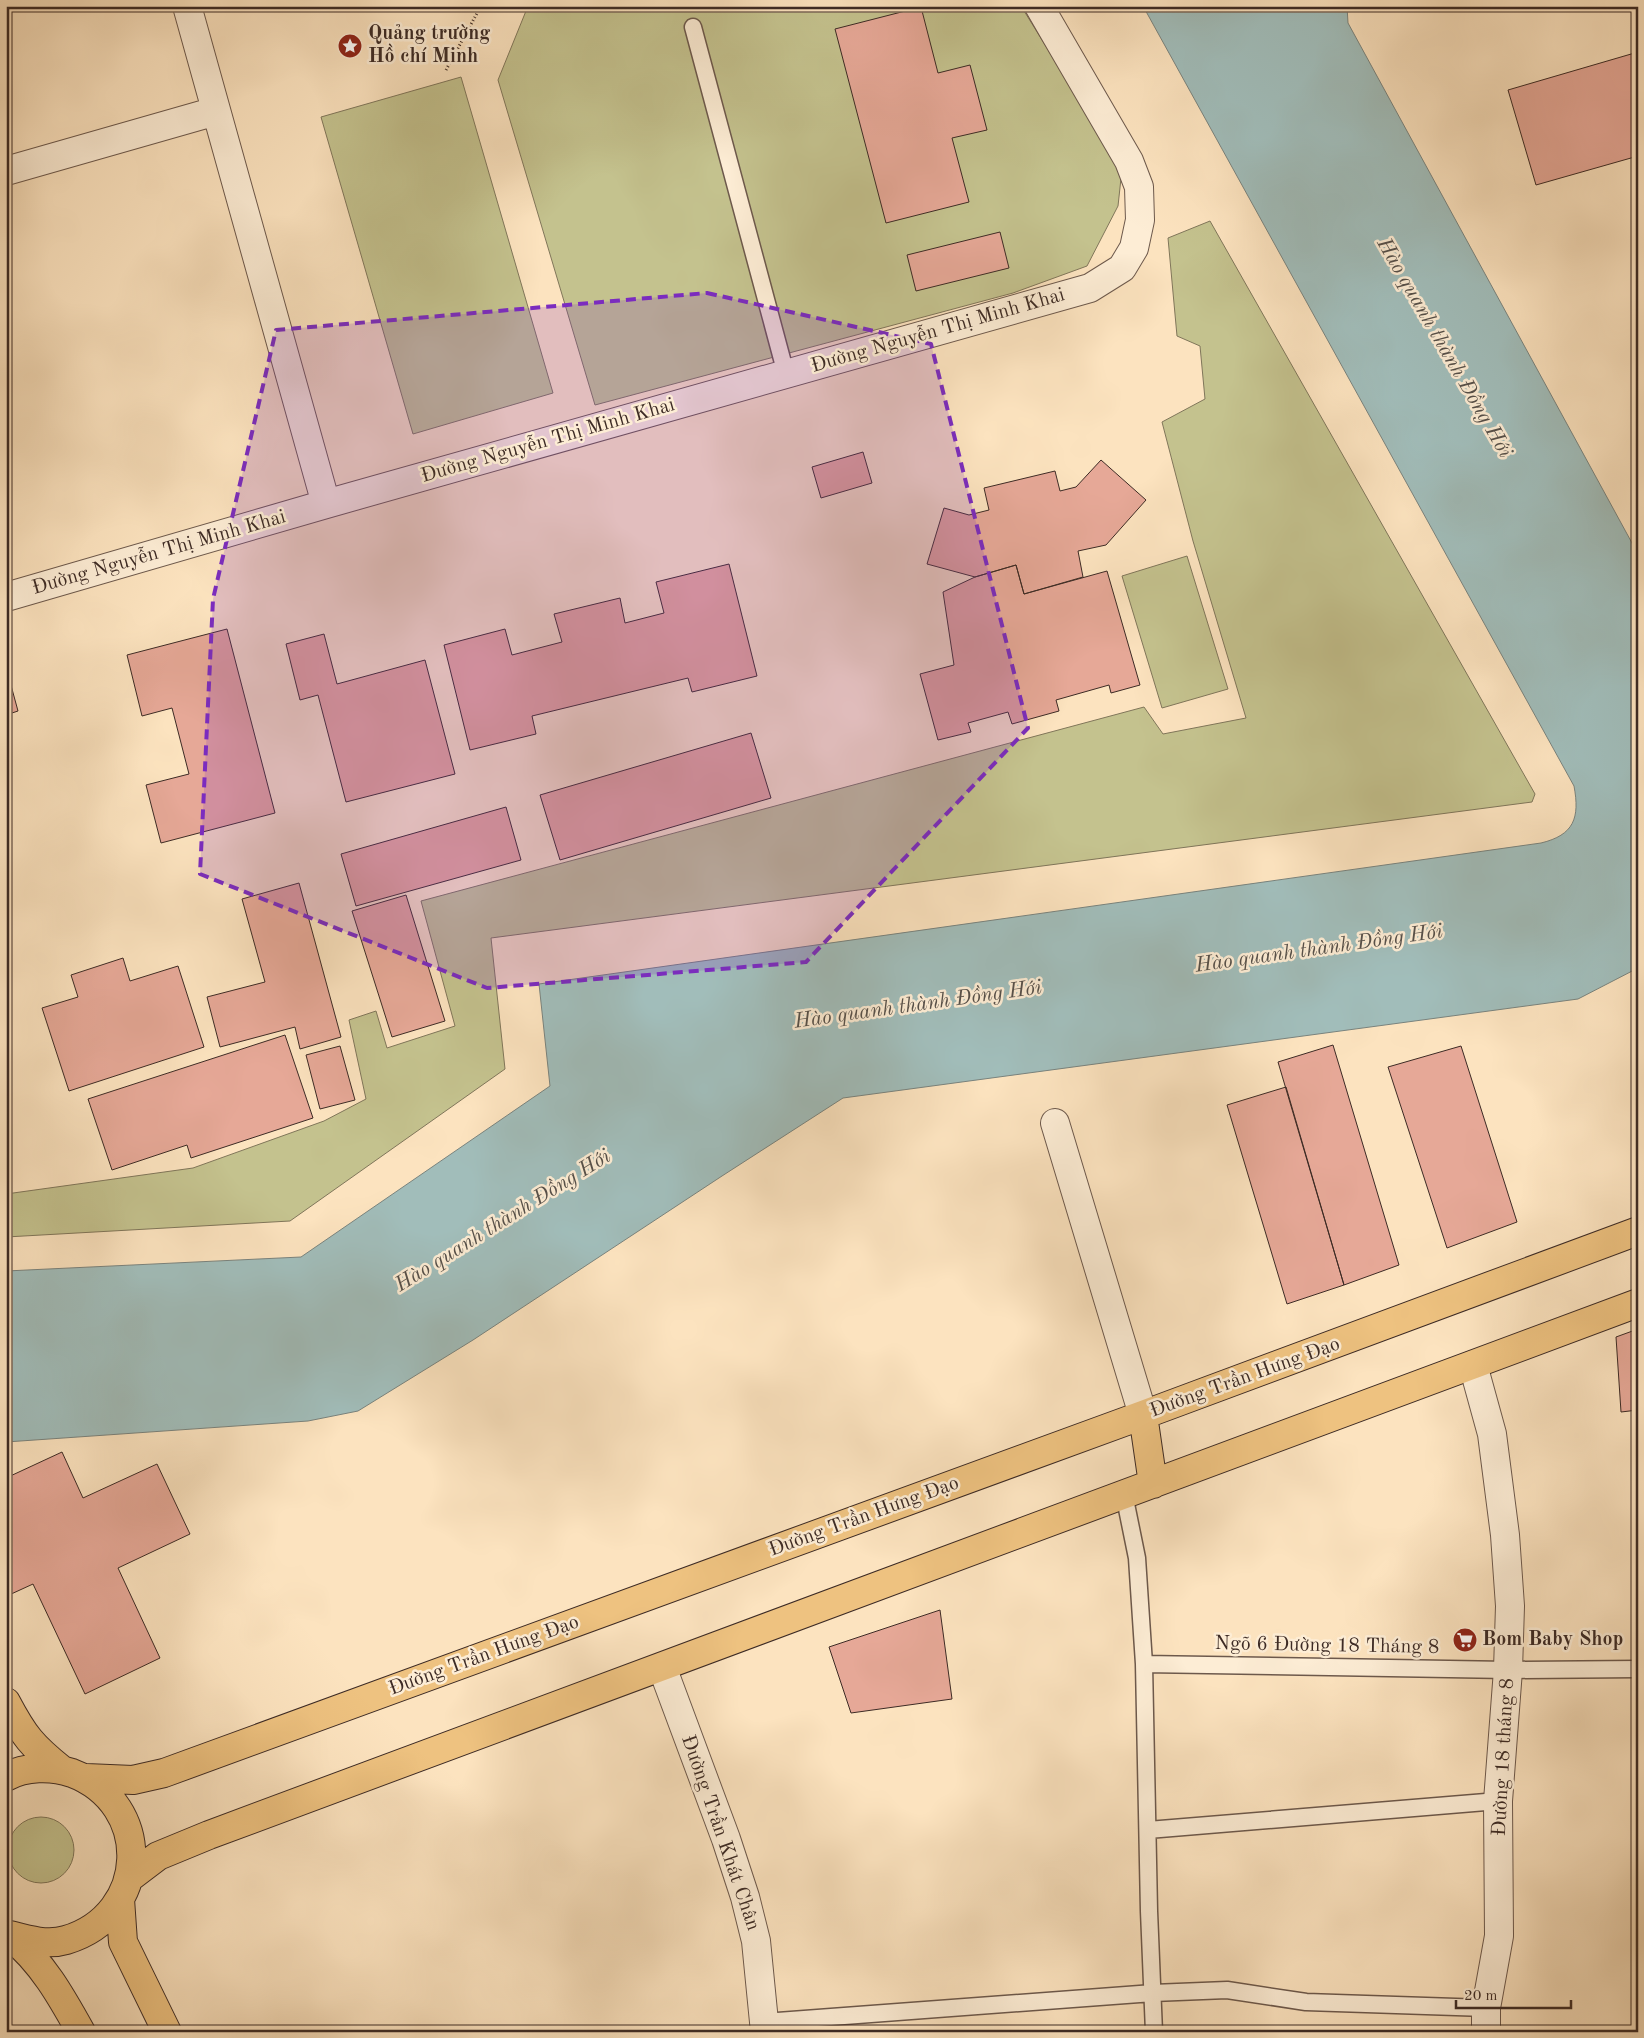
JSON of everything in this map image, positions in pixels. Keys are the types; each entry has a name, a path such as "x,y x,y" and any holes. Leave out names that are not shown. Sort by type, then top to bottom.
{"main road":[{"name":"Đường Trần Hưng Đạo","path":"6,1777 37,1768 133,1780 164,1773 1143,1415 1638,1231"},
{"path":"167,2032 124,1942 124,1888 158,1856 209,1835 1638,1303"},
{"path":"1143,1415 1153,1484"},
{"path":"6,1702 20,1730 36,1750 112,1799 127,1825 133,1854 124,1888 114,1909 92,1929 64,1940 35,1942 6,1934"},
{"path":"6,1934 24,1947 43,1968 80,2032"}],"street":[{"path":"187,6 326,504"},
{"name":"Đường Nguyễn Thị Minh Khai","path":"6,598 326,504 1090,288 1122,268 1134,248 1140,220 1139,187 1129,161 1038,6"},
{"path":"6,171 216,111"},
{"path":"1055,1123 1143,1415"},
{"name":"Đường 18 tháng 8","path":"1473,1365 1492,1434 1505,1535 1510,1606 1508,1670 1498,1801 1499,1936 1486,2020"},
{"name":"Đường Trần Khát Chân","path":"662,1667 746,1897 756,1941 764,2027"}],"lane":[{"path":"693,27 786,374"},
{"path":"1124,1494 1137,1558 1144,1664 1154,2032"},
{"name":"Ngõ 6 Đường 18 Tháng 8","path":"1144,1664 1508,1670 1638,1668"},
{"path":"1148,1830 1498,1801"},
{"path":"764,2027 1153,1993 1226,1990 1306,2002 1486,2020"}],"path":[{"path":"446,70 481,6"}],"highlighted area":[{"path":"707,293 931,344 1028,728 806,962 487,988 200,874 213,599 276,330"}],"shaded area":[{"path":"528,6 1021,6 1122,169 1118,206 1087,266 1013,293 595,405 498,80"},
{"path":"461,77 553,393 413,434 321,117"},
{"path":"1210,221 1535,794 1532,802 491,938 505,1069 290,1221 6,1237 6,1194 193,1168 324,1121 366,1099 349,1020 376,1011 387,1048 455,1026 421,901 1144,707 1163,734 1246,718 1193,541 1162,422 1205,399 1200,346 1177,336 1168,238"},
{"path":"1187,556 1228,689 1162,708 1122,576"},
{"path":"41,1817 53,1820 64,1827 71,1838 74,1850 71,1862 64,1873 53,1880 41,1883 29,1880 18,1873 11,1862 8,1850 11,1838 18,1827 29,1820"}],"water":[{"name":"Hào quanh thành Đồng Hới","path":"1143,6 1347,6 1348,23 1638,554 1638,968 1578,999 843,1098 473,1340 358,1411 308,1421 6,1442 6,1271 301,1257 550,1086 539,984 1541,843 1552,840 1568,830 1575,816 1576,797 1574,786"}],"building":[{"path":"921,7 938,73 970,65 987,130 952,138 969,202 886,223 835,29"},
{"path":"1638,52 1638,156 1536,185 1508,90"},
{"path":"1000,232 1009,268 916,291 907,255"},
{"path":"863,452 872,483 821,498 812,467"},
{"path":"1101,460 1146,500 1106,545 1078,551 1083,577 1024,594 1016,565 975,577 927,564 944,508 969,515 989,510 984,488 1055,471 1060,491 1076,487"},
{"path":"729,564 757,676 692,692 688,678 532,716 536,734 470,750 444,645 505,629 512,655 562,642 554,614 620,598 625,623 664,613 656,582"},
{"path":"1016,565 1024,594 1107,571 1140,685 1111,693 1109,685 1056,700 1059,711 1012,724 1008,712 968,723 971,732 938,740 920,674 954,665 943,592 975,577"},
{"path":"227,629 275,813 161,843 146,785 189,774 172,708 142,716 127,655"},
{"path":"324,634 337,684 425,660 455,774 346,802 318,695 300,700 286,644"},
{"path":"9,678 18,711 6,715 6,679"},
{"path":"751,733 771,798 560,860 540,795"},
{"path":"506,807 521,860 356,906 341,854"},
{"path":"299,883 341,1037 300,1049 295,1027 220,1047 207,997 265,982 242,899"},
{"path":"406,895 445,1021 392,1037 352,911"},
{"path":"123,958 130,981 178,966 204,1047 69,1091 42,1008 78,997 71,975"},
{"path":"285,1035 313,1118 191,1158 187,1145 112,1170 88,1099"},
{"path":"1333,1045 1399,1265 1344,1285 1278,1062"},
{"path":"340,1046 355,1100 320,1109 306,1055"},
{"path":"1461,1046 1517,1222 1447,1248 1388,1067"},
{"path":"1286,1087 1344,1285 1287,1304 1227,1105"},
{"path":"1638,1329 1638,1410 1621,1412 1616,1337"},
{"path":"62,1452 83,1498 157,1464 190,1534 118,1568 160,1658 85,1694 33,1584 9,1595 6,1590 6,1478"},
{"path":"940,1610 952,1699 851,1713 829,1647"}],"place":[{"name":"Quảng trường Hồ chí Minh","path":"350,46"},
{"name":"Bom Baby Shop","path":"1465,1640"}]}
